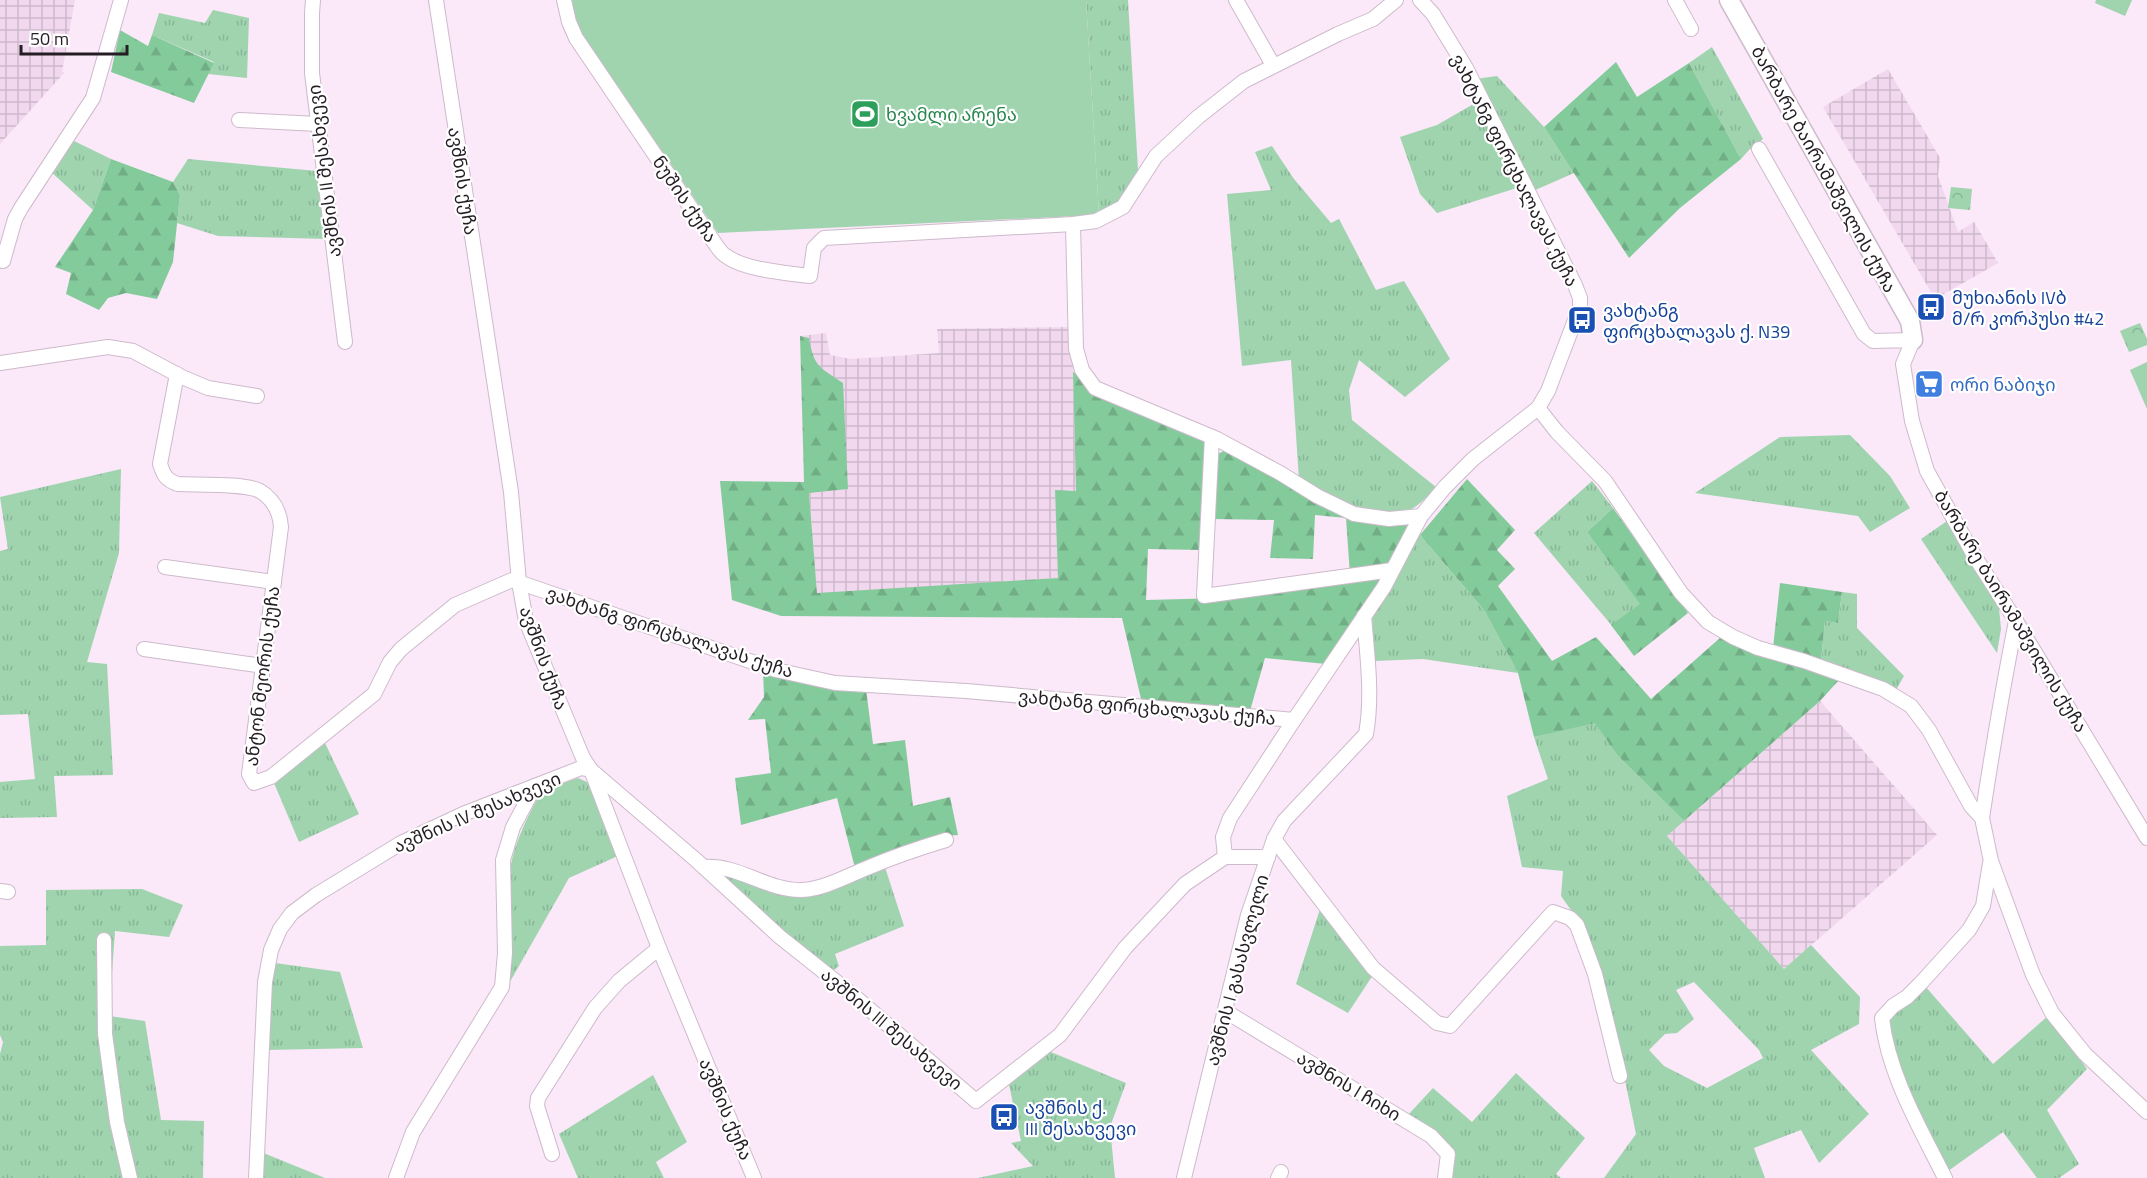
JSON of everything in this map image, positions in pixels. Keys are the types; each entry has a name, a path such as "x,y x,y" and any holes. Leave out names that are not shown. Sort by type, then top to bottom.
{"street":[{"path":"3,261 15,219 21,208 93,98 121,0"},
{"name":"ავშნის II შესახვევი","path":"313,0 312,73 345,342"},
{"name":"ავშნის ქუჩა","path":"436,0 511,492 519,582 526,621 583,758 591,770 658,948 754,1178"},
{"name":"ნუშის ქუჩა","path":"564,0 569,22 576,38 716,245 726,256 771,272 810,276 814,248 824,238 1073,224"},
{"path":"1236,0 1273,66"},
{"path":"1396,0 1373,20 1244,81 1156,156 1123,207 1096,221 1073,224 1076,349 1082,370 1095,388 1212,437 1280,473 1317,496 1354,514 1389,519 1421,516"},
{"name":"ვახტანგ ფირცხალავას ქუჩა","path":"519,582 776,670 835,682 966,691 1294,720 1364,616 1421,516 1445,487 1473,459 1538,408 1548,391 1580,308 1580,298 1570,274 1466,68 1433,14 1420,0"},
{"path":"1675,0 1692,29"},
{"name":"ბარბარე ბაირამაშვილის ქუჩა","path":"1729,0 1910,321 1913,340 1903,364 1912,420 1927,471 1975,557 2147,838"},
{"path":"239,120 318,124"},
{"path":"1759,149 1864,334 1873,341 1913,340"},
{"path":"0,363 108,347 133,351 208,388 257,396"},
{"name":"ანტონ მეორის ქუჩა","path":"177,374 160,464 164,476 178,483 246,487 260,491 273,503 280,514 281,527 249,774 254,783 271,777 374,694 390,662 401,649 449,610 502,583 512,580 519,582"},
{"path":"1538,408 1557,432 1605,481 1681,593 1708,622 1758,648 1804,661 1883,689 1911,706 1929,730 1971,806 1982,818"},
{"path":"1212,437 1204,596 1392,570"},
{"path":"165,567 274,582"},
{"name":"ავშნის I გასასვლელი","path":"1184,1178 1248,915 1274,839 1284,820 1365,734 1368,720 1368,688 1364,616"},
{"path":"2016,621 1982,818 1991,861 2033,975 2052,1013 2085,1054 2147,1112"},
{"path":"144,649 263,666"},
{"path":"1268,857 1225,857 1223,837 1230,818 1294,720"},
{"name":"ავშნის IV შესახვევი","path":"256,1178 265,982 271,950 280,929 292,913 316,895 400,843 463,814 581,768 591,770"},
{"name":"ავშნის III შესახვევი","path":"591,770 704,867 780,937 853,994 976,1101 1060,1035 1148,921 1185,884 1225,857"},
{"path":"396,1178 413,1132 502,987 505,954 503,860 513,827 535,786"},
{"path":"1274,839 1373,968 1437,1023 1450,1026 1554,912 1570,918 1577,925 1595,974 1620,1076"},
{"path":"704,867 729,868 772,885 801,890 821,887 910,850 946,840"},
{"path":"1945,1178 1905,1096 1884,1038 1882,1018 1921,983 1969,930 1983,906 1991,861"},
{"path":"104,940 105,1034 117,1122 130,1178"},
{"path":"552,1154 537,1106 538,1098 595,1008 619,981 658,948"},
{"name":"ავშნის I ჩიხი","path":"1225,1011 1431,1136 1448,1154 1445,1178"}],"shaded area":[{"path":"0,0 75,0 62,72 65,72 0,144"},
{"path":"1888,69 1940,158 1938,176 1958,232 1974,222 1998,263 1935,299 1823,107"},
{"path":"1072,327 1076,491 1055,490 1059,578 817,594 809,493 843,383 821,369 812,358 809,339 800,336 826,333 830,355 851,359 939,353 937,329"},
{"path":"1820,701 1937,835 1784,969 1667,836"}],"green space":[{"name":"ხვამლი არენა","path":"572,0 1086,0 1099,215 718,233 575,24"},
{"path":"1086,0 1128,0 1138,170 1114,207 1099,215"},
{"path":"2096,0 2132,0 2125,16 2095,3"},
{"path":"213,10 249,18 247,78 208,74 214,62 152,35 159,13 205,23"},
{"path":"120,30 148,46 152,35 214,63 194,103 111,72"},
{"path":"1712,47 1763,139 1741,159 1689,63"},
{"path":"1616,62 1637,97 1689,63 1741,159 1680,208 1629,258 1544,127"},
{"path":"1497,76 1544,127 1574,173 1533,191 1475,79"},
{"path":"1477,102 1520,187 1437,213 1420,194 1400,137 1437,125"},
{"path":"72,140 111,159 93,210 51,172"},
{"path":"1272,146 1294,179 1331,223 1339,219 1376,290 1404,281 1450,359 1405,397 1359,360 1349,390 1352,420 1436,487 1417,506 1403,513 1376,515 1362,512 1299,480 1291,360 1242,366 1227,194 1271,190 1255,152"},
{"path":"111,159 173,182 180,195 173,262 157,299 126,293 108,298 99,310 66,294 71,273 55,267 93,210"},
{"path":"188,159 317,171 327,239 218,236 177,223 180,195 173,182"},
{"path":"1951,187 1972,189 1970,210 1948,208"},
{"path":"2140,323 2147,339 2147,345 2129,352 2120,331"},
{"path":"800,336 809,338 813,355 819,366 843,383 848,489 809,493 817,593 1058,578 1055,490 1076,491 1073,372 1207,440 1200,550 1148,549 1146,600 1222,598 1384,576 1326,664 1265,658 1250,711 1142,703 1122,618 781,616 732,600 720,481 804,482"},
{"path":"2147,362 2147,409 2130,370"},
{"path":"1850,435 1890,476 1910,508 1870,532 1858,516 1695,493 1780,437"},
{"path":"1227,449 1353,517 1387,526 1408,525 1390,566 1350,575 1346,518 1315,515 1313,559 1270,558 1274,520 1213,519 1218,454"},
{"path":"121,469 119,553 87,662 107,664 113,775 54,776 57,817 0,818 0,782 35,779 28,714 0,715 0,551 8,549 0,497"},
{"path":"1467,479 1515,530 1497,550 1515,569 1498,586 1552,661 1596,637 1651,699 1721,637 1741,648 1839,680 1820,701 1684,821 1617,755 1595,723 1534,737 1518,673 1484,610 1420,535"},
{"path":"1592,481 1613,508 1587,532 1641,604 1613,627 1534,533"},
{"path":"1613,508 1688,613 1634,656 1611,625 1640,604 1587,532"},
{"path":"1947,521 1999,608 2001,629 1997,653 1921,539"},
{"path":"1420,535 1484,610 1518,673 1423,659 1374,661 1372,613"},
{"path":"1780,583 1842,592 1838,623 1825,621 1821,660 1773,648"},
{"path":"1842,592 1857,594 1857,628 1904,676 1896,690 1821,660 1825,621 1838,623"},
{"path":"763,670 866,689 873,744 905,740 913,806 950,797 958,835 946,836 855,868 837,798 741,825 735,778 771,773 765,719 748,720 764,697"},
{"path":"1595,722 1617,755 1684,821 1667,836 1784,969 1811,945 1860,997 1859,1024 1811,1050 1869,1114 1819,1163 1801,1130 1754,1148 1765,1178 1604,1178 1636,1134 1602,977 1588,934 1561,896 1563,871 1522,867 1507,796 1548,779 1534,737","holes":["1694,982 1759,1050 1763,1058 1707,1088 1664,1066 1649,1050 1665,1034 1677,1033 1694,1019 1676,990"]},
{"path":"324,741 359,814 299,842 274,783"},
{"path":"578,778 587,782 594,790 620,855 569,878 507,987 510,958 510,872 518,840 542,790"},
{"path":"884,864 904,926 835,954 839,966 831,972 795,944 715,872 782,892"},
{"path":"142,889 183,905 169,937 115,931 109,1016 145,1021 161,1120 204,1121 203,1178 0,1178 0,1054 3,1042 0,1035 0,946 46,945 46,890"},
{"path":"1320,909 1373,975 1348,1013 1296,984"},
{"path":"275,963 340,972 363,1048 266,1050 268,993"},
{"path":"1925,986 1993,1064 2049,1015 2087,1069 2047,1110 2079,1164 2059,1178 2037,1178 2003,1132 1948,1171 1900,1073 1889,1036 1890,1017"},
{"path":"1046,1050 1126,1083 1110,1127 1115,1178 978,1178 1033,1166 1011,1143 1021,1141 1008,1080"},
{"path":"1516,1073 1585,1138 1556,1174 1561,1178 1449,1178 1453,1152 1407,1116 1433,1088 1472,1122"},
{"path":"653,1075 687,1142 656,1162 664,1178 578,1178 559,1134"},
{"path":"261,1152 325,1178 260,1178"}],"place":[{"name":"ხვამლი არენა","path":"865,114"},
{"name":"მუხიანის IVბ მ/რ კორპუსი #42","path":"1931,307"},
{"name":"ვახტანგ ფირცხალავას ქ. N39","path":"1582,320"},
{"name":"ორი ნაბიჯი","path":"1929,384"},
{"name":"ავშნის ქ. III შესახვევი","path":"1004,1117"}]}
